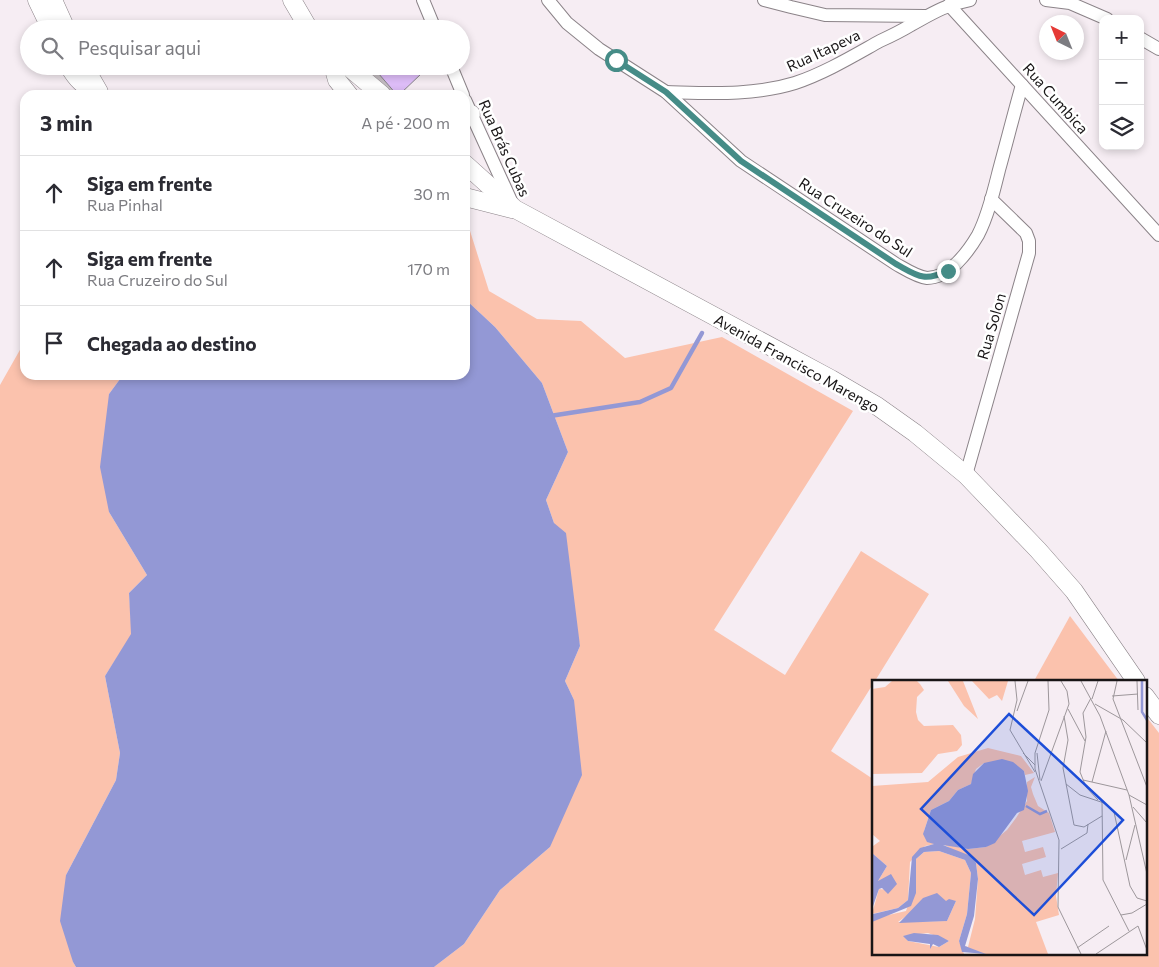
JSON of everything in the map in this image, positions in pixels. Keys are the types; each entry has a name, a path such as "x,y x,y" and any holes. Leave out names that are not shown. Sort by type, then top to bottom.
{"main road":[{"path":"37,0 47,20"},
{"path":"53,0 62,20"},
{"path":"292,0 304,20"},
{"path":"74,75 83,85 91,90"},
{"path":"89,75 96,90"},
{"path":"336,75 345,90"},
{"path":"358,75 376,90"},
{"name":"Avenida Francisco Marengo","path":"470,168 514,209"},
{"path":"470,172 481,178"},
{"name":"Avenida Francisco Marengo","path":"470,198 514,209 831,379 877,406 916,433 966,475 1038,550 1074,591 1135,680"},
{"path":"1146,697 1159,715"}],"street":[{"path":"423,0 431,20"},
{"path":"548,0 568,23 599,49 666,92"},
{"path":"764,0 825,15 929,17"},
{"name":"Rua Itapeva","path":"666,92 713,94 770,89 794,83 818,74 929,17 940,8 970,0"},
{"path":"1046,0 1070,3 1099,16"},
{"name":"Rua Cumbica","path":"949,5 1159,235"},
{"path":"1144,40 1159,49"},
{"name":"Rua Brás Cubas","path":"455,75 461,90"},
{"name":"Rua Cruzeiro do Sul","path":"666,92 741,161 889,259 915,274 927,278 948,271 958,263 978,233 991,199 1022,85"},
{"name":"Rua Brás Cubas","path":"470,117 514,209"},
{"name":"Rua Solon","path":"966,475 1029,253 1029,241 1026,233 991,199"}],"shaded area":[{"path":"470,231 489,291 537,319 581,321 625,358 722,337 853,411 714,630 785,675 861,551 929,594 876,680 872,680 872,686 831,751 872,778 872,954 1146,954 1146,716 1159,733 1159,967 434,967 464,944 500,890 550,847 574,700 565,681 580,646 554,523 546,500 568,452 542,383 495,327 470,304"},
{"path":"20,350 20,380 119,380 109,394 109,512 147,575 129,593 132,634 105,676 120,753 116,780 66,875 73,962 76,967 0,967 0,385"},
{"path":"1070,616 1118,680 1035,680"}],"water":[{"path":"470,304 495,327 542,383 568,452 546,500 554,523 566,533 580,646 565,681 574,700 582,775 550,847 500,890 464,944 434,967 76,967 73,962 60,921 66,875 116,780 120,753 105,676 131,634 129,593 147,575 109,512 100,467 109,394 119,380 470,380"}],"building":[{"path":"380,75 420,75 404,90 393,90"}],"waterway":[{"path":"550,416 640,402 671,388 702,333"}],"route":[{"path":"616,60 666,92 741,161 896,264 927,278 948,271"}]}
